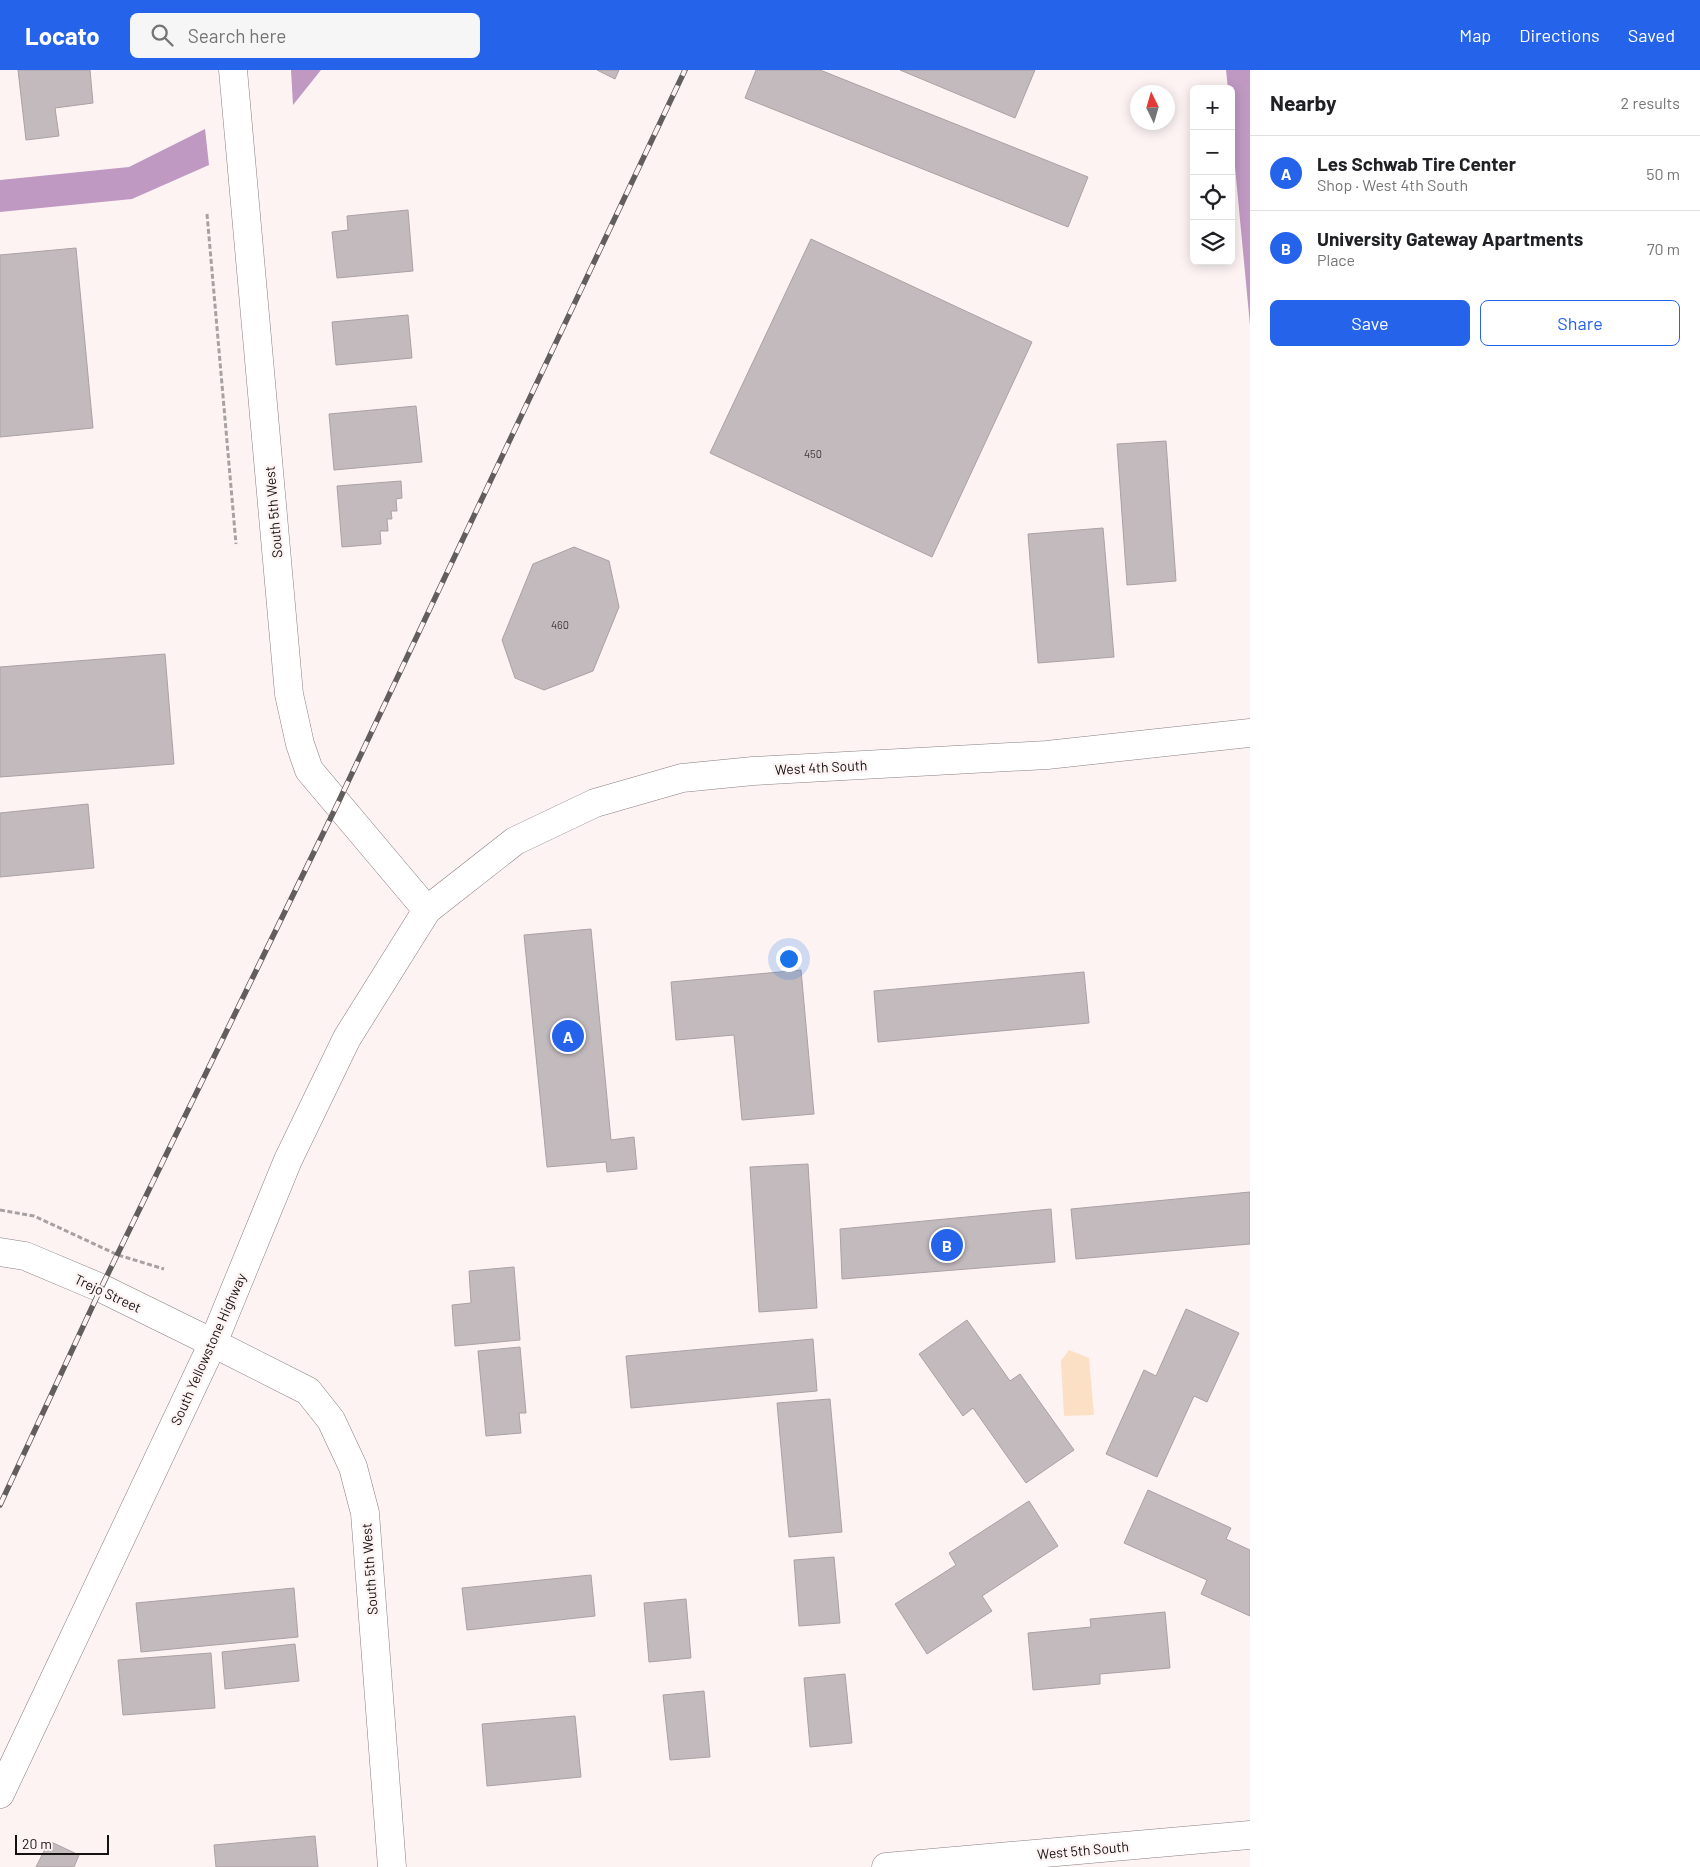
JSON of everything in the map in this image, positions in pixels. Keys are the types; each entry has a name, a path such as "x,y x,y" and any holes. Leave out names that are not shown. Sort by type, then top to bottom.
{"street":[{"name":"South 5th West","path":"233,70 289,694 300,744 309,770 427,910"},
{"name":"West 4th South","path":"427,910 515,841 595,803 682,778 763,771 1047,755 1250,733"},
{"name":"South Yellowstone Highway","path":"0,1794 213,1343 288,1160 347,1038 427,910"},
{"name":"Trejo Street","path":"0,1252 25,1256 101,1288 213,1343"},
{"name":"South 5th West","path":"213,1343 308,1391 331,1420 353,1467 364,1513 392,1867"},
{"name":"West 5th South","path":"886,1867 1250,1834"}],"path":[{"path":"207,214 236,544"},
{"path":"0,1210 34,1216 118,1254 164,1269"}],"shaded area":[{"path":"291,70 321,70 293,105"},
{"path":"1226,70 1250,70 1250,325 1235,167 1235,85 1228,85"},
{"path":"205,129 209,165 132,199 0,212 0,180 129,167"},
{"path":"1069,1350 1089,1358 1094,1415 1064,1416 1061,1361"}],"building":[{"path":"18,70 90,70 93,103 55,108 59,136 26,140"},
{"path":"597,70 619,70 615,79"},
{"path":"756,70 820,70 1088,177 1068,227 745,98"},
{"path":"900,70 1035,70 1015,118"},
{"path":"408,210 413,271 337,278 332,232 348,230 347,216"},
{"path":"811,239 1032,342 932,557 710,453"},
{"path":"76,248 93,428 0,437 0,255"},
{"path":"408,315 412,358 336,365 332,322"},
{"path":"416,406 422,462 334,470 329,414"},
{"path":"1166,441 1176,581 1127,585 1117,444"},
{"path":"401,481 402,498 396,499 397,511 391,511 392,519 387,519 388,531 380,531 381,544 342,547 337,486"},
{"path":"1103,528 1114,657 1038,663 1028,534"},
{"path":"574,547 609,561 619,607 593,671 544,690 515,678 502,640 533,564"},
{"path":"165,654 174,764 0,777 0,667"},
{"path":"88,804 94,868 0,877 0,813"},
{"path":"591,929 611,1140 634,1137 637,1169 607,1172 606,1162 547,1167 524,935"},
{"path":"801,970 814,1114 742,1120 734,1035 676,1040 671,982"},
{"path":"1084,972 1089,1023 878,1042 874,991"},
{"path":"808,1164 817,1308 759,1312 750,1167"},
{"path":"1250,1192 1250,1244 1076,1259 1071,1209"},
{"path":"1051,1209 1055,1262 842,1279 840,1229"},
{"path":"514,1267 520,1340 455,1346 452,1305 471,1303 469,1271"},
{"path":"1186,1309 1239,1333 1207,1402 1194,1396 1157,1477 1106,1454 1144,1370 1156,1376"},
{"path":"967,1320 1010,1381 1020,1374 1074,1450 1026,1483 973,1408 963,1416 919,1354"},
{"path":"813,1339 817,1391 631,1408 626,1356"},
{"path":"520,1347 526,1413 519,1413 521,1433 486,1436 478,1351"},
{"path":"830,1399 842,1532 789,1537 777,1403"},
{"path":"1148,1490 1231,1528 1226,1539 1250,1550 1250,1616 1201,1594 1207,1580 1124,1543"},
{"path":"1029,1501 1058,1546 982,1596 992,1611 927,1654 895,1604 956,1565 949,1553"},
{"path":"834,1557 840,1623 799,1626 794,1560"},
{"path":"591,1575 595,1616 467,1630 462,1588"},
{"path":"294,1588 298,1637 141,1652 136,1603"},
{"path":"686,1599 691,1658 649,1662 644,1603"},
{"path":"1165,1612 1170,1668 1100,1674 1100,1684 1033,1690 1028,1633 1091,1627 1090,1619"},
{"path":"295,1644 299,1681 225,1689 222,1652"},
{"path":"211,1653 215,1708 123,1715 118,1660"},
{"path":"845,1674 852,1743 810,1747 804,1678"},
{"path":"704,1691 710,1757 670,1760 663,1695"},
{"path":"575,1716 581,1777 487,1786 482,1724"},
{"path":"315,1836 318,1867 216,1867 214,1845"},
{"path":"49,1841 79,1855 74,1867 36,1867"}],"railway":[{"path":"0,1505 101,1288 337,805 685,70"}],"place":[{"name":"Les Schwab Tire Center","path":"568,1036"},
{"name":"University Gateway Apartments","path":"947,1245"}]}
